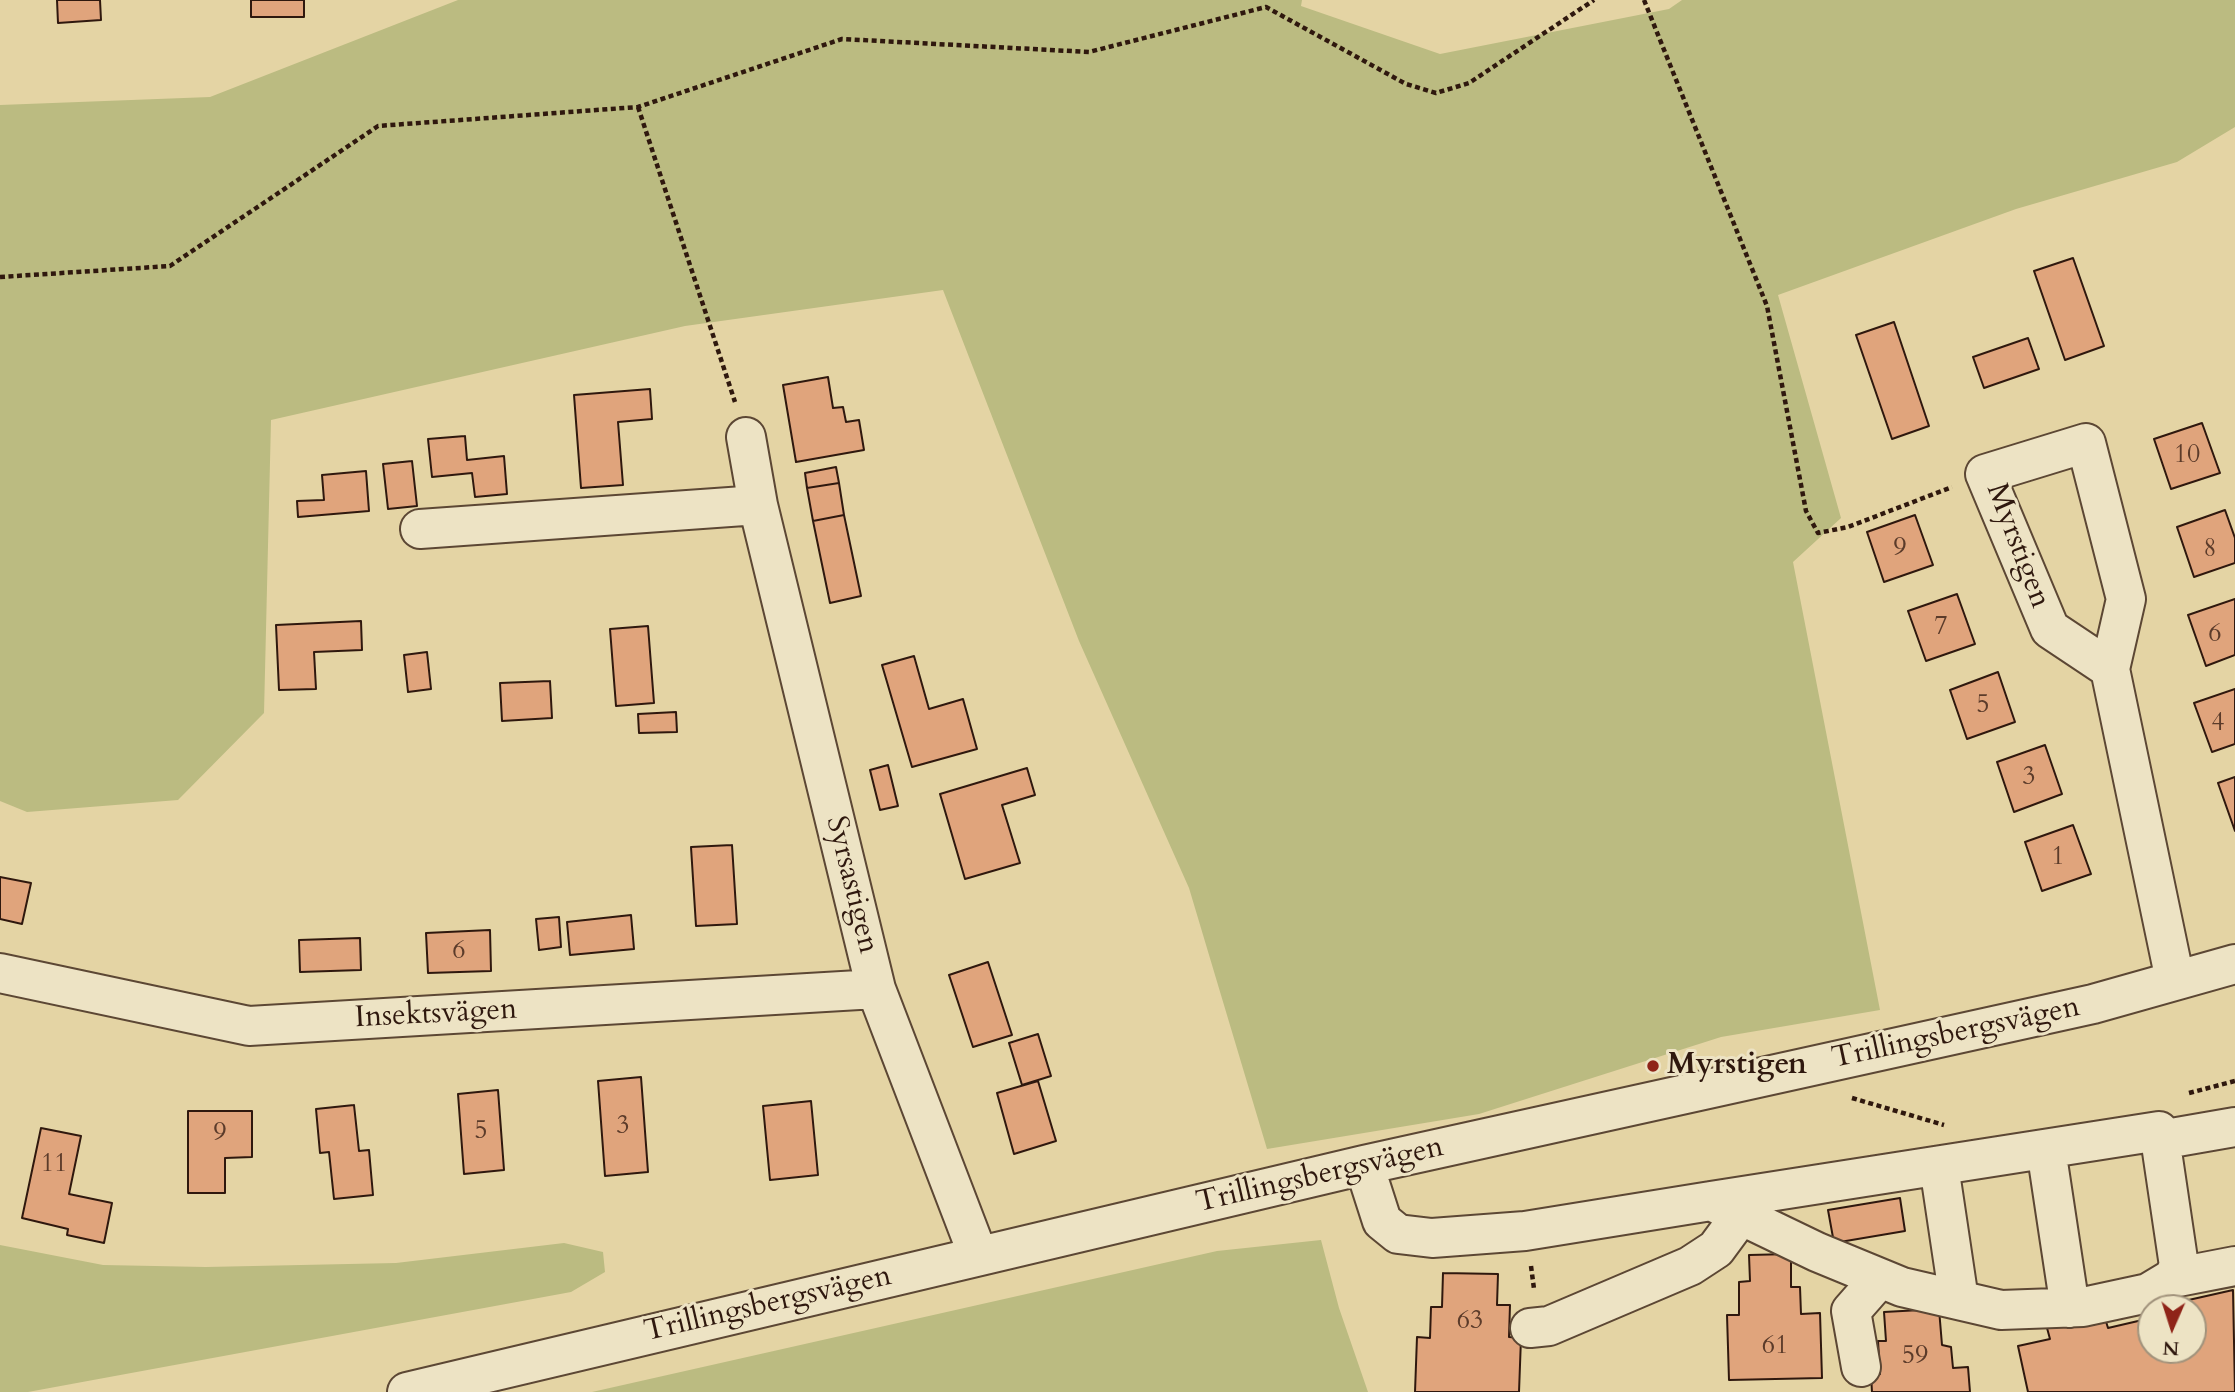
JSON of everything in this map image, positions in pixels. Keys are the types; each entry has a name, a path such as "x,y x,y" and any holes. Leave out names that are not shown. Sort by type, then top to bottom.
{"street":[{"name":"Syrsastigen","path":"746,437 758,505 876,989 978,1255"},
{"name":"Myrstigen","path":"2110,669 2050,629 1985,474 2086,443 2126,599 2110,669 2175,980"},
{"path":"421,529 758,505"},
{"name":"Trillingsbergsvägen","path":"407,1392 1364,1165 2093,1004 2235,964"},
{"name":"Insektsvägen","path":"0,972 248,1026 876,989"},
{"path":"2160,1140 2235,1127"},
{"path":"1364,1165 1382,1221 1398,1234 1432,1238 1525,1231 1726,1208 1939,1166 2159,1131 2179,1266 2173,1278"},
{"path":"2046,1149 2070,1308"},
{"path":"1939,1166 1959,1300"},
{"path":"1726,1208 1902,1287 2001,1311 2083,1307 2148,1293 2173,1278 2235,1266"},
{"path":"1530,1328 1549,1326 1690,1266 1716,1249 1726,1208"},
{"path":"1861,1367 1851,1311 1880,1278"}],"path":[{"path":"0,276 170,266 378,126 638,107 842,39 1089,52 1266,7 1406,85 1436,93 1469,83 1594,0"},
{"path":"1644,0 1767,306 1806,511 1818,533 1848,527 1985,474"},
{"path":"638,107 746,437"},
{"path":"2187,1094 2235,1081"},
{"path":"1840,1095 1946,1125"},
{"path":"1525,1231 1534,1282 1530,1328"}],"green space":[{"path":"458,0 1302,0 1301,6 1440,54 1669,9 1682,0 2235,0 2235,127 2177,162 2016,209 1778,295 1841,518 1793,562 1880,1010 1721,1037 1479,1114 1267,1149 1189,888 1079,641 943,290 685,326 271,420 264,713 178,800 27,812 0,801 0,105 210,97"},
{"path":"1321,1240 1339,1308 1368,1392 592,1392 1217,1251"},
{"path":"564,1243 603,1252 605,1272 571,1292 28,1392 0,1392 0,1245 103,1265 206,1267 396,1263"}],"building":[{"path":"57,0 100,0 101,20 58,23"},
{"path":"251,0 304,0 304,17 251,17"},
{"path":"2073,258 2104,346 2065,360 2034,271"},
{"path":"1894,322 1929,426 1892,439 1856,335"},
{"path":"2028,338 2039,369 1984,388 1973,357"},
{"path":"828,377 833,408 843,407 846,422 859,420 864,450 796,462 783,385"},
{"path":"650,389 652,419 618,422 623,485 581,488 574,395"},
{"path":"2202,423 2220,473 2171,489 2154,439"},
{"path":"465,436 467,460 504,456 507,494 475,497 472,473 432,477 428,439"},
{"path":"412,461 417,506 388,509 383,464"},
{"path":"836,467 839,483 807,488 805,473"},
{"path":"366,471 369,511 298,517 297,501 324,500 322,475"},
{"path":"839,483 844,515 813,521 807,488"},
{"path":"2225,510 2235,538 2235,563 2194,577 2177,527"},
{"path":"844,515 861,596 830,603 813,521"},
{"path":"1915,515 1933,565 1884,582 1867,532"},
{"path":"1957,594 1975,644 1926,661 1908,611"},
{"path":"2235,599 2235,655 2206,666 2188,615"},
{"path":"361,621 362,650 314,652 316,689 279,690 276,625"},
{"path":"648,626 654,703 616,706 610,629"},
{"path":"427,652 431,689 408,692 404,655"},
{"path":"914,656 929,709 963,699 977,749 912,767 882,665"},
{"path":"1998,672 2015,722 1967,739 1950,690"},
{"path":"550,681 552,718 502,721 500,683"},
{"path":"2235,689 2235,744 2212,752 2194,703"},
{"path":"676,712 677,732 639,733 638,714"},
{"path":"2045,745 2062,794 2014,812 1997,762"},
{"path":"888,765 898,806 880,810 870,770"},
{"path":"1027,768 1035,795 1002,805 1020,863 965,879 940,794"},
{"path":"2235,777 2235,831 2218,783"},
{"path":"2073,825 2091,874 2042,891 2025,842"},
{"path":"732,845 737,924 696,926 691,847"},
{"path":"0,877 31,883 22,924 0,919"},
{"path":"631,915 634,949 570,955 567,922"},
{"path":"559,917 561,947 539,950 536,919"},
{"path":"490,930 491,971 428,973 426,933"},
{"path":"360,938 361,970 300,972 299,940"},
{"path":"988,962 1012,1035 973,1047 949,975"},
{"path":"1038,1034 1051,1076 1022,1085 1009,1043"},
{"path":"641,1077 648,1172 605,1176 598,1081"},
{"path":"1038,1081 1056,1141 1014,1154 997,1093"},
{"path":"498,1090 504,1170 464,1174 458,1094"},
{"path":"811,1101 818,1175 770,1180 763,1106"},
{"path":"354,1105 359,1151 369,1150 373,1195 334,1199 329,1152 320,1153 316,1109"},
{"path":"188,1111 252,1111 252,1157 225,1158 225,1193 188,1193"},
{"path":"41,1128 81,1136 69,1194 112,1203 104,1243 67,1235 68,1229 22,1218"},
{"path":"1900,1198 1905,1231 1834,1243 1828,1210"},
{"path":"1791,1254 1791,1287 1800,1287 1801,1314 1820,1313 1822,1378 1729,1380 1727,1315 1739,1315 1739,1282 1750,1281 1749,1255"},
{"path":"1443,1273 1498,1274 1497,1305 1510,1305 1509,1337 1521,1338 1519,1392 1415,1392 1417,1337 1430,1338 1431,1307 1442,1307"},
{"path":"2233,1290 2235,1392 2028,1392 2018,1346 2050,1339 2047,1328 2104,1315 2108,1328 2137,1321 2137,1364 2207,1364 2207,1296"},
{"path":"1939,1309 1942,1345 1951,1347 1953,1368 1968,1367 1970,1392 1872,1392 1871,1375 1880,1374 1878,1341 1886,1341 1884,1312"}],"place":[{"name":"Myrstigen","path":"1653,1066"}]}
